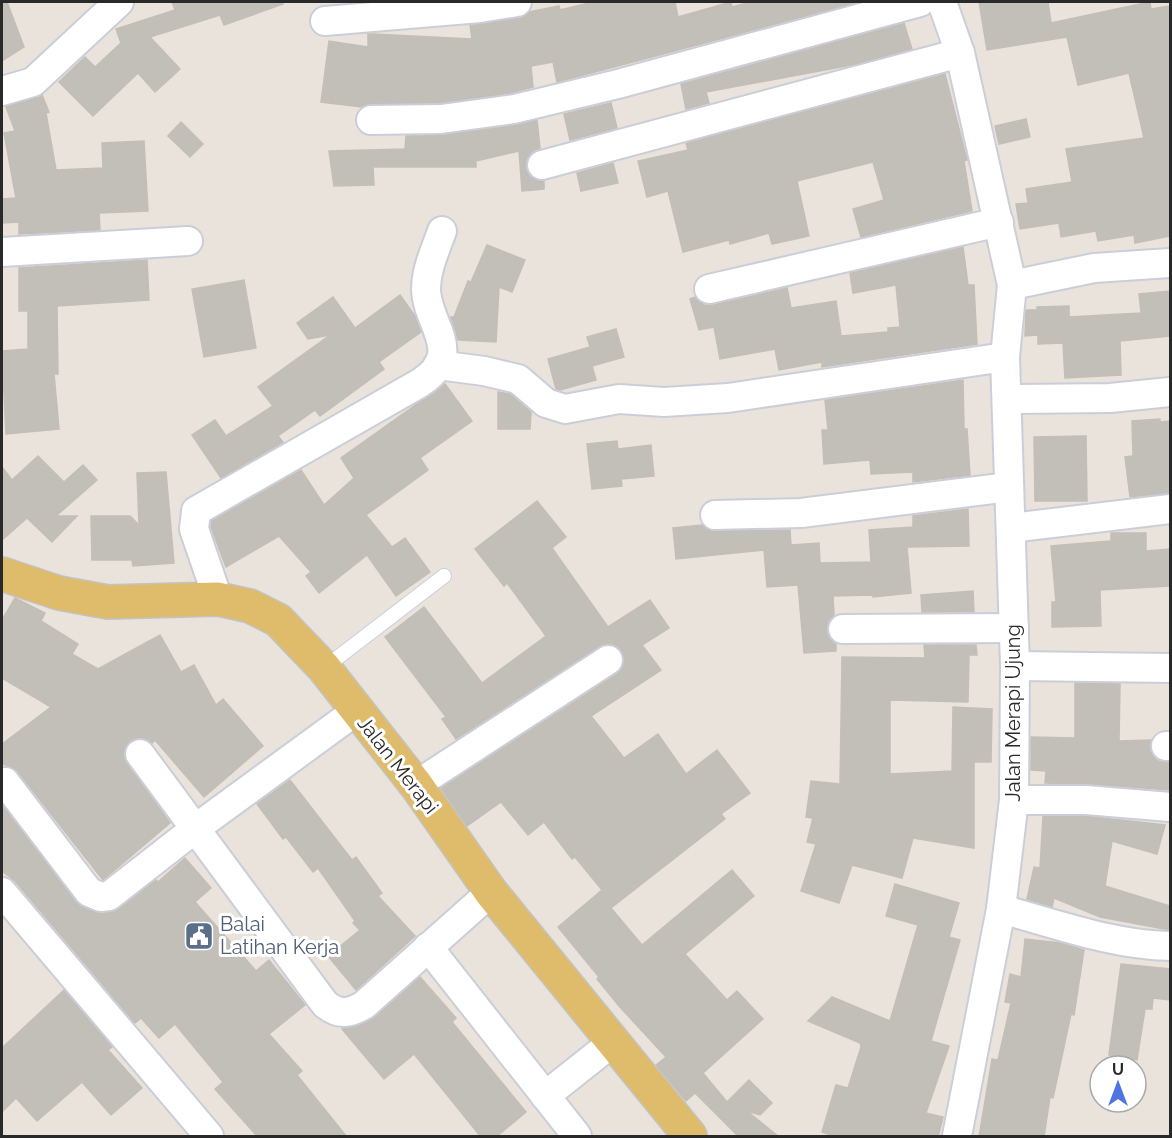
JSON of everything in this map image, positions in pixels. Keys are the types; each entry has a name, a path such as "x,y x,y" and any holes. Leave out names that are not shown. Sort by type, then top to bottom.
{"main road":[{"name":"Jalan Merapi","path":"2,574 59,593 108,602 218,599 250,606 278,620 324,668 416,784 491,892 690,1137"}],"street":[{"path":"2,91 33,82 119,2"},
{"path":"324,21 480,8 517,2"},
{"path":"371,120 441,119 514,109 618,84 920,2"},
{"name":"Jalan Merapi Ujung","path":"942,2 960,52 1012,285 1005,357 1015,666 1014,800 1001,909 957,1137"},
{"path":"542,165 960,52"},
{"path":"709,289 999,222"},
{"path":"218,599 194,529 196,511 420,383 431,375 438,365 442,341 428,303 427,280 442,231"},
{"path":"2,252 188,241"},
{"path":"1012,285 1094,268 1170,263"},
{"path":"438,365 484,371 518,380 546,403 565,409 619,399 664,402 728,398 1005,357"},
{"path":"1008,399 1110,398 1170,392"},
{"path":"715,515 801,513 1009,487"},
{"path":"1011,528 1170,509"},
{"path":"843,629 1014,628"},
{"path":"416,784 608,660"},
{"path":"1015,666 1170,668"},
{"path":"5,782 95,896 109,896 116,893 196,828 356,711"},
{"path":"140,753 325,1004 336,1012 349,1012 364,1005 491,892"},
{"path":"1014,800 1086,800 1170,807"},
{"path":"2,892 208,1137"},
{"path":"1001,909 1100,936 1151,946 1170,946"},
{"path":"428,947 577,1137"},
{"path":"545,1096 613,1042"}],"lane":[{"path":"324,668 444,576"}],"building":[{"path":"2,2 7,2 24,47 2,61"},
{"path":"172,2 282,2 283,4 224,25 220,15 150,37 180,69 155,92 138,73 93,116 59,82 85,57 95,67 121,43 116,29 175,10"},
{"path":"593,2 675,2 678,17 731,2 732,7 751,2 859,2 557,82 553,62 531,66 533,87 511,93 440,103 371,104 362,107 321,102 329,41 368,47 368,34 472,39 470,25 520,18 529,12 559,6 560,10"},
{"path":"979,2 1048,2 1051,23 1150,2 1151,9 1170,6 1170,236 1135,243 1134,235 1098,241 1096,231 1061,237 1059,223 1020,229 1016,204 1028,203 1026,189 1072,182 1066,149 1144,138 1129,73 1078,85 1067,37 987,50"},
{"path":"904,23 912,49 857,64 706,92 709,103 686,109 681,84"},
{"path":"945,74 967,160 964,161 972,211 861,237 853,209 884,200 873,162 797,181 809,236 772,244 769,233 730,244 729,240 683,252 668,191 647,197 638,161 688,150 686,143"},
{"path":"42,95 49,112 46,113 56,170 103,168 102,143 144,141 148,211 99,213 100,230 19,234 19,222 2,223 2,199 16,198 4,133 15,131 6,107"},
{"path":"611,103 617,128 570,140 564,114"},
{"path":"1026,119 1030,137 999,144 995,126"},
{"path":"537,120 540,148 530,154 526,169 531,177 544,181 544,189 522,191 519,151 476,161 476,167 373,167 374,185 334,186 329,151 405,149 406,136 443,135"},
{"path":"181,122 203,144 190,157 168,136"},
{"path":"613,163 618,183 581,191 577,173"},
{"path":"487,245 525,260 512,292 499,287 496,342 458,340 451,317 454,317 468,281 471,282"},
{"path":"963,247 968,285 974,285 977,344 822,367 822,362 779,370 775,349 720,359 714,327 699,330 690,299 695,297 704,305 713,305 787,288 791,308 836,301 841,336 888,332 888,328 900,327 896,285 853,293 850,273"},
{"path":"147,260 149,300 57,306 58,374 54,374 59,429 6,434 2,351 28,349 28,311 19,311 19,268"},
{"path":"244,280 256,348 204,357 192,289"},
{"path":"1170,291 1170,336 1120,341 1121,375 1065,378 1063,343 1038,344 1038,335 1025,336 1026,310 1037,310 1037,307 1069,306 1069,317 1141,313 1139,294"},
{"path":"400,295 415,316 421,332 379,362 384,369 320,416 315,410 278,436 283,442 221,478 192,435 215,420 226,436 273,406 258,387 330,335 308,339 297,323 333,297 355,328"},
{"path":"616,329 624,357 592,366 596,380 560,390 556,389 548,359 590,347 587,337"},
{"path":"963,380 964,429 967,429 970,475 913,482 913,472 871,474 870,460 824,464 822,430 828,430 825,400"},
{"path":"445,384 472,421 420,458 428,470 366,515 392,547 405,538 430,572 396,596 367,555 319,593 306,576 311,572 279,536 226,567 211,527 211,521 301,470 324,505 354,478 341,458"},
{"path":"498,392 510,394 531,412 530,429 498,429"},
{"path":"1160,419 1160,422 1170,421 1170,493 1130,497 1125,457 1133,456 1132,421"},
{"path":"1086,436 1087,501 1035,501 1034,437"},
{"path":"617,441 618,449 651,445 654,476 621,479 622,486 592,489 587,444"},
{"path":"38,456 64,482 83,465 97,480 56,516 77,516 52,542 27,518 2,540 2,467 12,480"},
{"path":"166,472 174,563 133,566 132,560 92,560 91,516 130,516 139,525 137,473"},
{"path":"537,501 566,537 552,548 608,627 650,600 669,628 642,645 661,670 591,716 624,758 658,734 686,774 717,750 750,793 721,814 725,819 611,908 642,945 732,870 754,896 685,954 727,1000 737,991 763,1019 703,1073 727,1102 749,1080 772,1103 760,1115 747,1111 779,1137 739,1137 695,1093 686,1101 656,1065 666,1057 619,1006 597,979 599,977 558,927 602,890 575,857 572,859 544,822 528,835 501,802 467,826 441,788 617,674 623,667 624,659 616,646 608,644 600,646 456,739 442,719 446,717 385,637 424,607 482,683 546,636 507,583 504,586 475,549"},
{"path":"968,509 969,546 907,547 911,593 873,597 873,595 833,596 834,615 828,621 827,630 829,638 836,644 836,651 804,653 798,585 767,587 764,550 676,559 673,528 702,525 715,531 790,530 791,545 819,543 820,563 871,562 869,530 913,527 913,516"},
{"path":"1111,533 1146,533 1146,551 1170,549 1170,586 1100,590 1101,626 1052,627 1052,602 1056,602 1051,546 1111,541"},
{"path":"973,591 974,612 922,612 921,595"},
{"path":"15,598 45,613 41,621 78,644 72,654 98,669 160,635 181,672 194,665 216,705 223,699 263,746 204,797 155,740 152,743 139,738 130,741 125,748 126,762 170,823 103,880 18,772 2,763 2,744 51,707 2,678 2,620"},
{"path":"924,645 976,645 977,655 969,655 968,702 890,700 890,774 952,771 953,707 992,709 991,762 974,762 974,848 913,838 902,878 852,865 839,903 801,891 816,844 807,842 813,818 806,817 811,781 840,784 842,657 925,658"},
{"path":"1075,683 1120,684 1119,741 1151,740 1152,755 1158,761 1170,762 1170,790 1045,783 1046,771 1031,770 1031,737 1075,738"},
{"path":"290,780 352,860 356,857 382,893 378,896 415,936 356,990 328,956 360,930 353,923 355,921 318,868 313,872 286,837 283,839 257,804"},
{"path":"2,805 76,902 95,912 111,912 119,909 156,880 158,882 185,858 211,888 195,902 256,971 269,960 305,1005 269,1034 302,1071 297,1075 347,1137 258,1137 215,1089 223,1082 175,1024 159,1038 141,1018 135,1023 15,881 2,871"},
{"path":"1043,816 1085,816 1165,825 1157,854 1112,841 1105,886 1170,906 1170,930 1100,917 1054,898 1052,907 1027,899 1034,867 1040,868"},
{"path":"895,884 959,903 949,937 960,940 931,1041 949,1046 926,1113 943,1117 938,1137 837,1137 822,1132 836,1085 848,1088 861,1047 860,1043 808,1021 832,997 890,1021 918,925 886,916"},
{"path":"1025,939 1060,943 1084,950 1074,1015 1071,1014 1053,1098 1050,1097 1044,1137 979,1137 992,1059 998,1060 1011,1003 1005,1002 1010,974 1021,977"},
{"path":"1121,964 1170,969 1170,1000 1153,998 1152,1009 1145,1009 1138,1054 1109,1054"},
{"path":"420,977 456,1018 452,1022 526,1112 496,1137 481,1137 414,1054 384,1079 342,1029 372,1019"},
{"path":"64,990 112,1047 108,1050 142,1088 111,1115 82,1082 37,1121 16,1098 2,1112 2,1048"}],"place":[{"name":"Balai Latihan Kerja","path":"199,936"}]}
